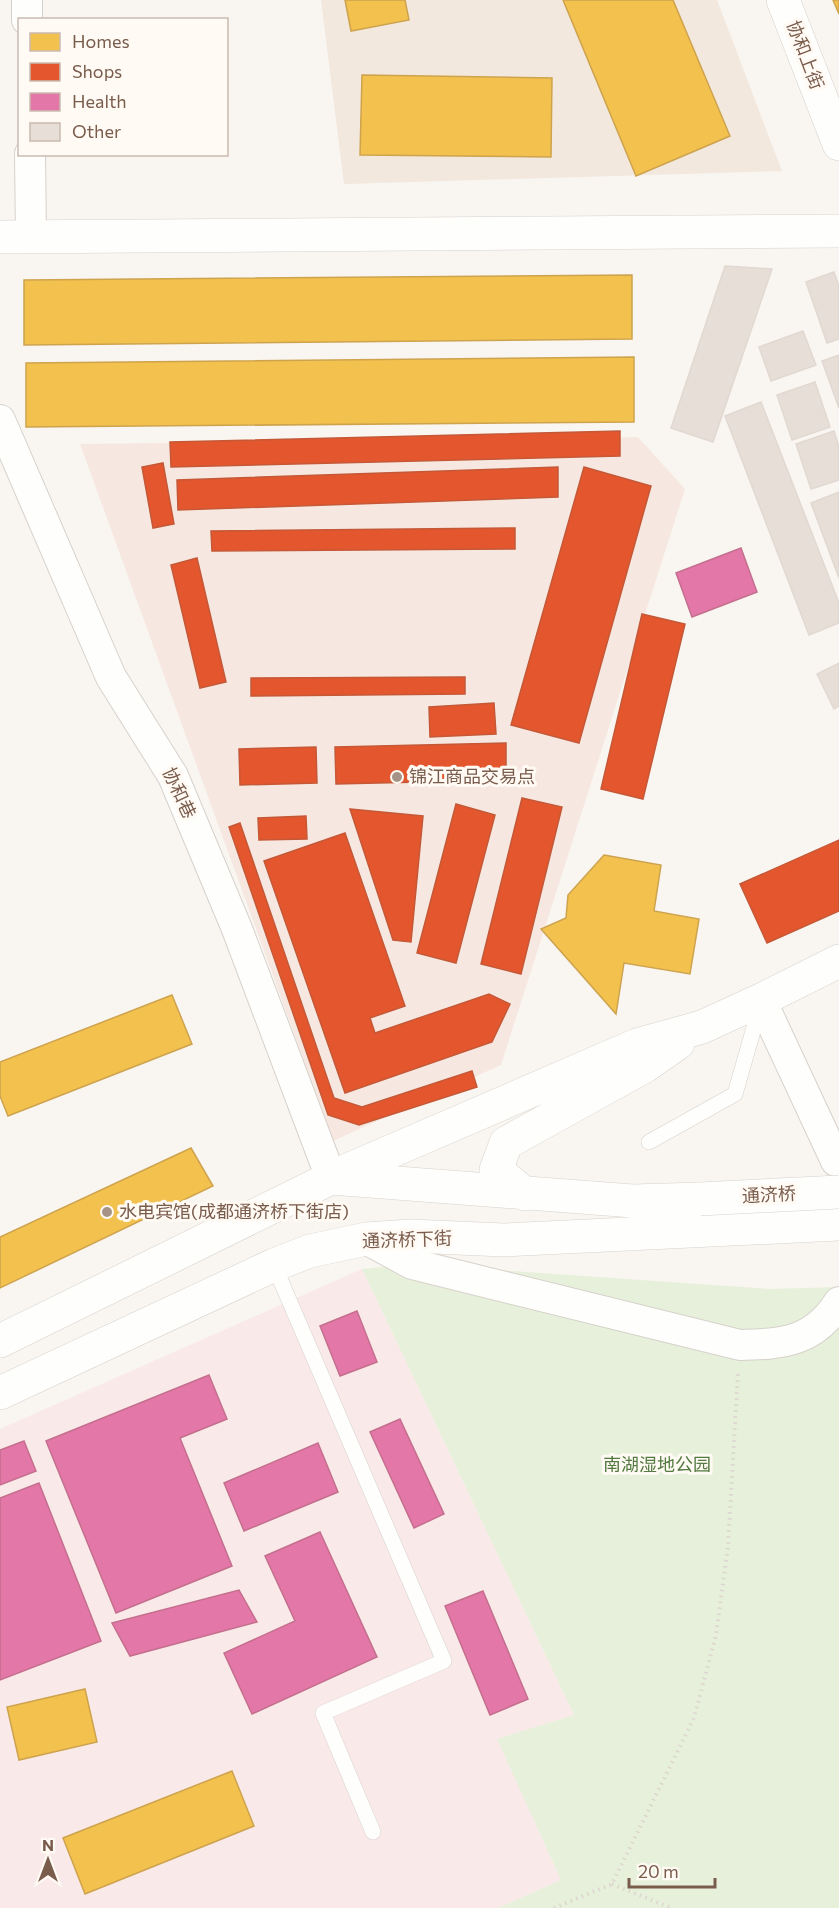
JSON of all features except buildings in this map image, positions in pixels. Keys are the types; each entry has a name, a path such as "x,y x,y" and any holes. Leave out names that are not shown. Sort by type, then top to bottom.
{"street":[{"path":"27,0 27,18"},
{"name":"协和上街","path":"783,0 839,144"},
{"path":"30,156 16,237 839,231"},
{"name":"协和巷","path":"0,420 111,677 173,776 237,928 331,1178"},
{"path":"0,1341 331,1178 637,1045 702,1027 839,961"},
{"path":"761,1000 837,1177"},
{"path":"525,1194 496,1170 506,1143 645,1066 702,1027"},
{"name":"通济桥","path":"525,1194 633,1202 700,1199 837,1177"},
{"path":"331,1178 525,1194"},
{"name":"通济桥","path":"702,1232 839,1224"},
{"name":"通济桥下街","path":"0,1393 274,1265 310,1251 366,1239 411,1236 504,1240 702,1232"},
{"path":"366,1239 412,1264 740,1345 780,1344 807,1334 829,1318 839,1302"}],"lane":[{"path":"649,1142 735,1094 761,1000"},
{"path":"274,1265 444,1661 322,1713 373,1832"}],"path":[{"path":"554,1908 612,1884 694,1718 716,1635 728,1546 740,1345"},
{"path":"612,1884 671,1908"}],"shaded area":[{"path":"321,0 717,0 782,171 344,184"},
{"name":"锦江商品交易点","path":"638,437 685,489 501,1065 333,1141 80,444"},
{"path":"362,1269 574,1715 498,1739 561,1880 498,1908 0,1908 0,1429"}],"green space":[{"name":"南湖湿地公园","path":"412,1264 770,1289 839,1287 839,1908 498,1908 561,1880 497,1739 574,1715 362,1269"}],"place":[{"name":"锦江商品交易点","path":"397,777"},
{"name":"水电宾馆(成都通济桥下街店)","path":"107,1212"}]}
